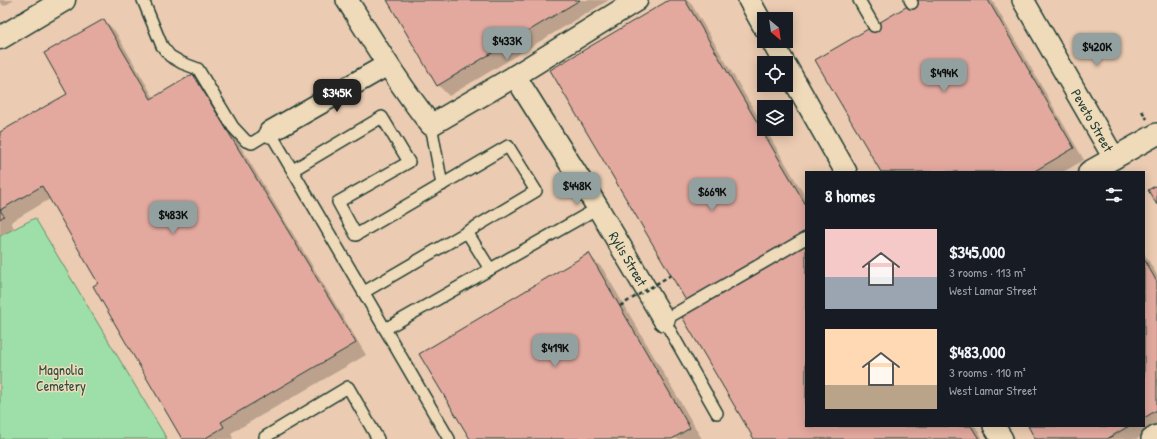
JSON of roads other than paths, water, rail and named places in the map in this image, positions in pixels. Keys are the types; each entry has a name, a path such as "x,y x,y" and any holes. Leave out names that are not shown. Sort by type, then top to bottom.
{"main road":[{"path":"0,38 64,0"}],"street":[{"path":"347,0 387,65 413,103 431,125 514,76 636,0"},
{"path":"749,0 757,14"},
{"name":"Peveto Street","path":"1023,0 1120,154"},
{"name":"Peveto Street","path":"1039,0 1120,154"},
{"path":"270,132 387,65"},
{"name":"Rylis Street","path":"514,76 598,208 664,320"},
{"path":"793,78 845,171"},
{"path":"1091,171 1157,134"},
{"path":"995,427 1002,439"},
{"path":"1152,439 1157,436"}],"lane":[{"path":"143,0 162,46 170,56 182,63 198,69 233,127 242,137 246,141 252,143 270,132 449,439"},
{"path":"859,0 874,26"},
{"path":"293,170 382,117 409,162 338,202 356,235 508,146 536,191 364,292"},
{"path":"431,125 442,185"},
{"path":"385,329 598,208"},
{"path":"467,232 490,269"},
{"path":"717,413 664,320 805,239"},
{"path":"266,439 265,437 348,387 378,439"}],"park label":[{"name":"Magnolia Cemetery","path":"61,378"}]}
